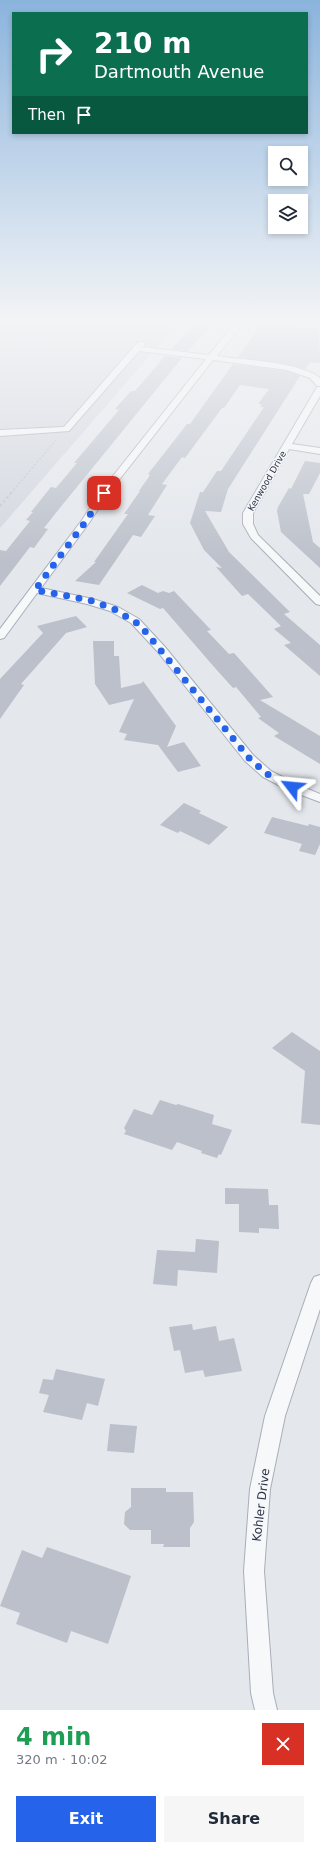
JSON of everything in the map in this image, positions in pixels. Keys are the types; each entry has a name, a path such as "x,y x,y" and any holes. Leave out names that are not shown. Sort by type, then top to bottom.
{"street":[{"path":"0,433 66,429 89,403"},
{"path":"0,636 86,521 104,493 175,403"},
{"name":"Kenwood Drive","path":"312,403 248,513 248,524 254,536 320,602"},
{"path":"287,446 320,451"},
{"path":"35,590 89,600 114,609 135,621 161,649 249,758 273,777 292,787 320,798"},
{"name":"Kohler Drive","path":"266,1710 262,1693 254,1571 260,1489 275,1416 320,1283"}],"path":[{"path":"0,506 66,429"}],"shaded area":[{"path":"0,403 109,403 0,528"}],"building":[{"path":"121,403 146,403 44,528 48,529 34,548 30,547 0,586 0,550 6,551 30,521 26,520 51,487 56,488 77,463 74,463 119,410 115,409"},
{"path":"205,403 228,403 224,408 222,408 185,458 182,457 162,484 167,485 148,515 155,516 141,537 133,535 99,585 75,581 96,562 94,562 128,514 124,514 150,475 148,474 187,424 190,424"},
{"path":"283,403 228,489 221,512 205,511 229,552 290,612 284,614 320,645 320,676 284,645 291,643 274,629 281,626 248,594 242,596 216,567 222,568 204,550 190,523 200,492 203,492 217,471 221,471 264,407 260,407 262,404 258,404"},
{"path":"305,461 320,463 320,473 309,494 303,494 313,542 320,548 320,568 281,532 277,511 289,488 291,489"},
{"path":"142,585 158,593 163,591 169,593 174,591 211,630 207,631 229,654 234,653 273,697 260,700 320,736 320,764 274,736 279,733 258,718 261,717 236,687 233,688 163,608 160,609 127,593"},
{"path":"76,616 87,627 66,633 21,684 24,685 0,719 0,679 43,633 37,626"},
{"path":"93,641 114,641 114,656 119,656 121,688 142,683 143,681 176,726 167,747 184,742 201,766 178,772 158,745 124,740 127,734 119,732 134,699 109,705 95,684"},
{"path":"184,803 201,811 199,813 228,827 209,845 180,831 178,833 160,825"},
{"path":"272,817 308,826 309,824 320,827 320,844 315,855 299,851 302,844 264,833"},
{"path":"292,1032 320,1051 320,1125 301,1123 305,1071 272,1048"},
{"path":"160,1100 214,1115 212,1124 232,1130 221,1155 219,1154 217,1158 201,1153 202,1151 177,1142 172,1150 124,1134 126,1131 124,1128 134,1109 152,1115"},
{"path":"225,1188 268,1189 269,1205 278,1205 279,1229 259,1228 259,1233 239,1232 239,1204 225,1204"},
{"path":"196,1239 219,1241 217,1273 178,1270 177,1286 153,1284 157,1250 195,1252"},
{"path":"192,1324 193,1330 216,1326 219,1341 234,1338 242,1371 205,1377 203,1370 185,1373 180,1350 174,1351 169,1327"},
{"path":"56,1369 105,1379 98,1406 87,1403 82,1420 43,1412 49,1395 39,1393 43,1379 53,1380"},
{"path":"110,1424 137,1426 134,1453 107,1451"},
{"path":"131,1488 166,1488 166,1492 193,1492 194,1522 190,1528 190,1547 163,1547 164,1544 151,1544 151,1530 130,1530 124,1524 125,1512 131,1507"},
{"path":"47,1547 131,1576 108,1644 71,1631 67,1643 16,1624 20,1613 0,1606 22,1550 42,1558"}],"route":[{"path":"104,493 86,521 35,590 89,600 114,609 135,621 161,649 249,758 267,774 292,787"}]}
